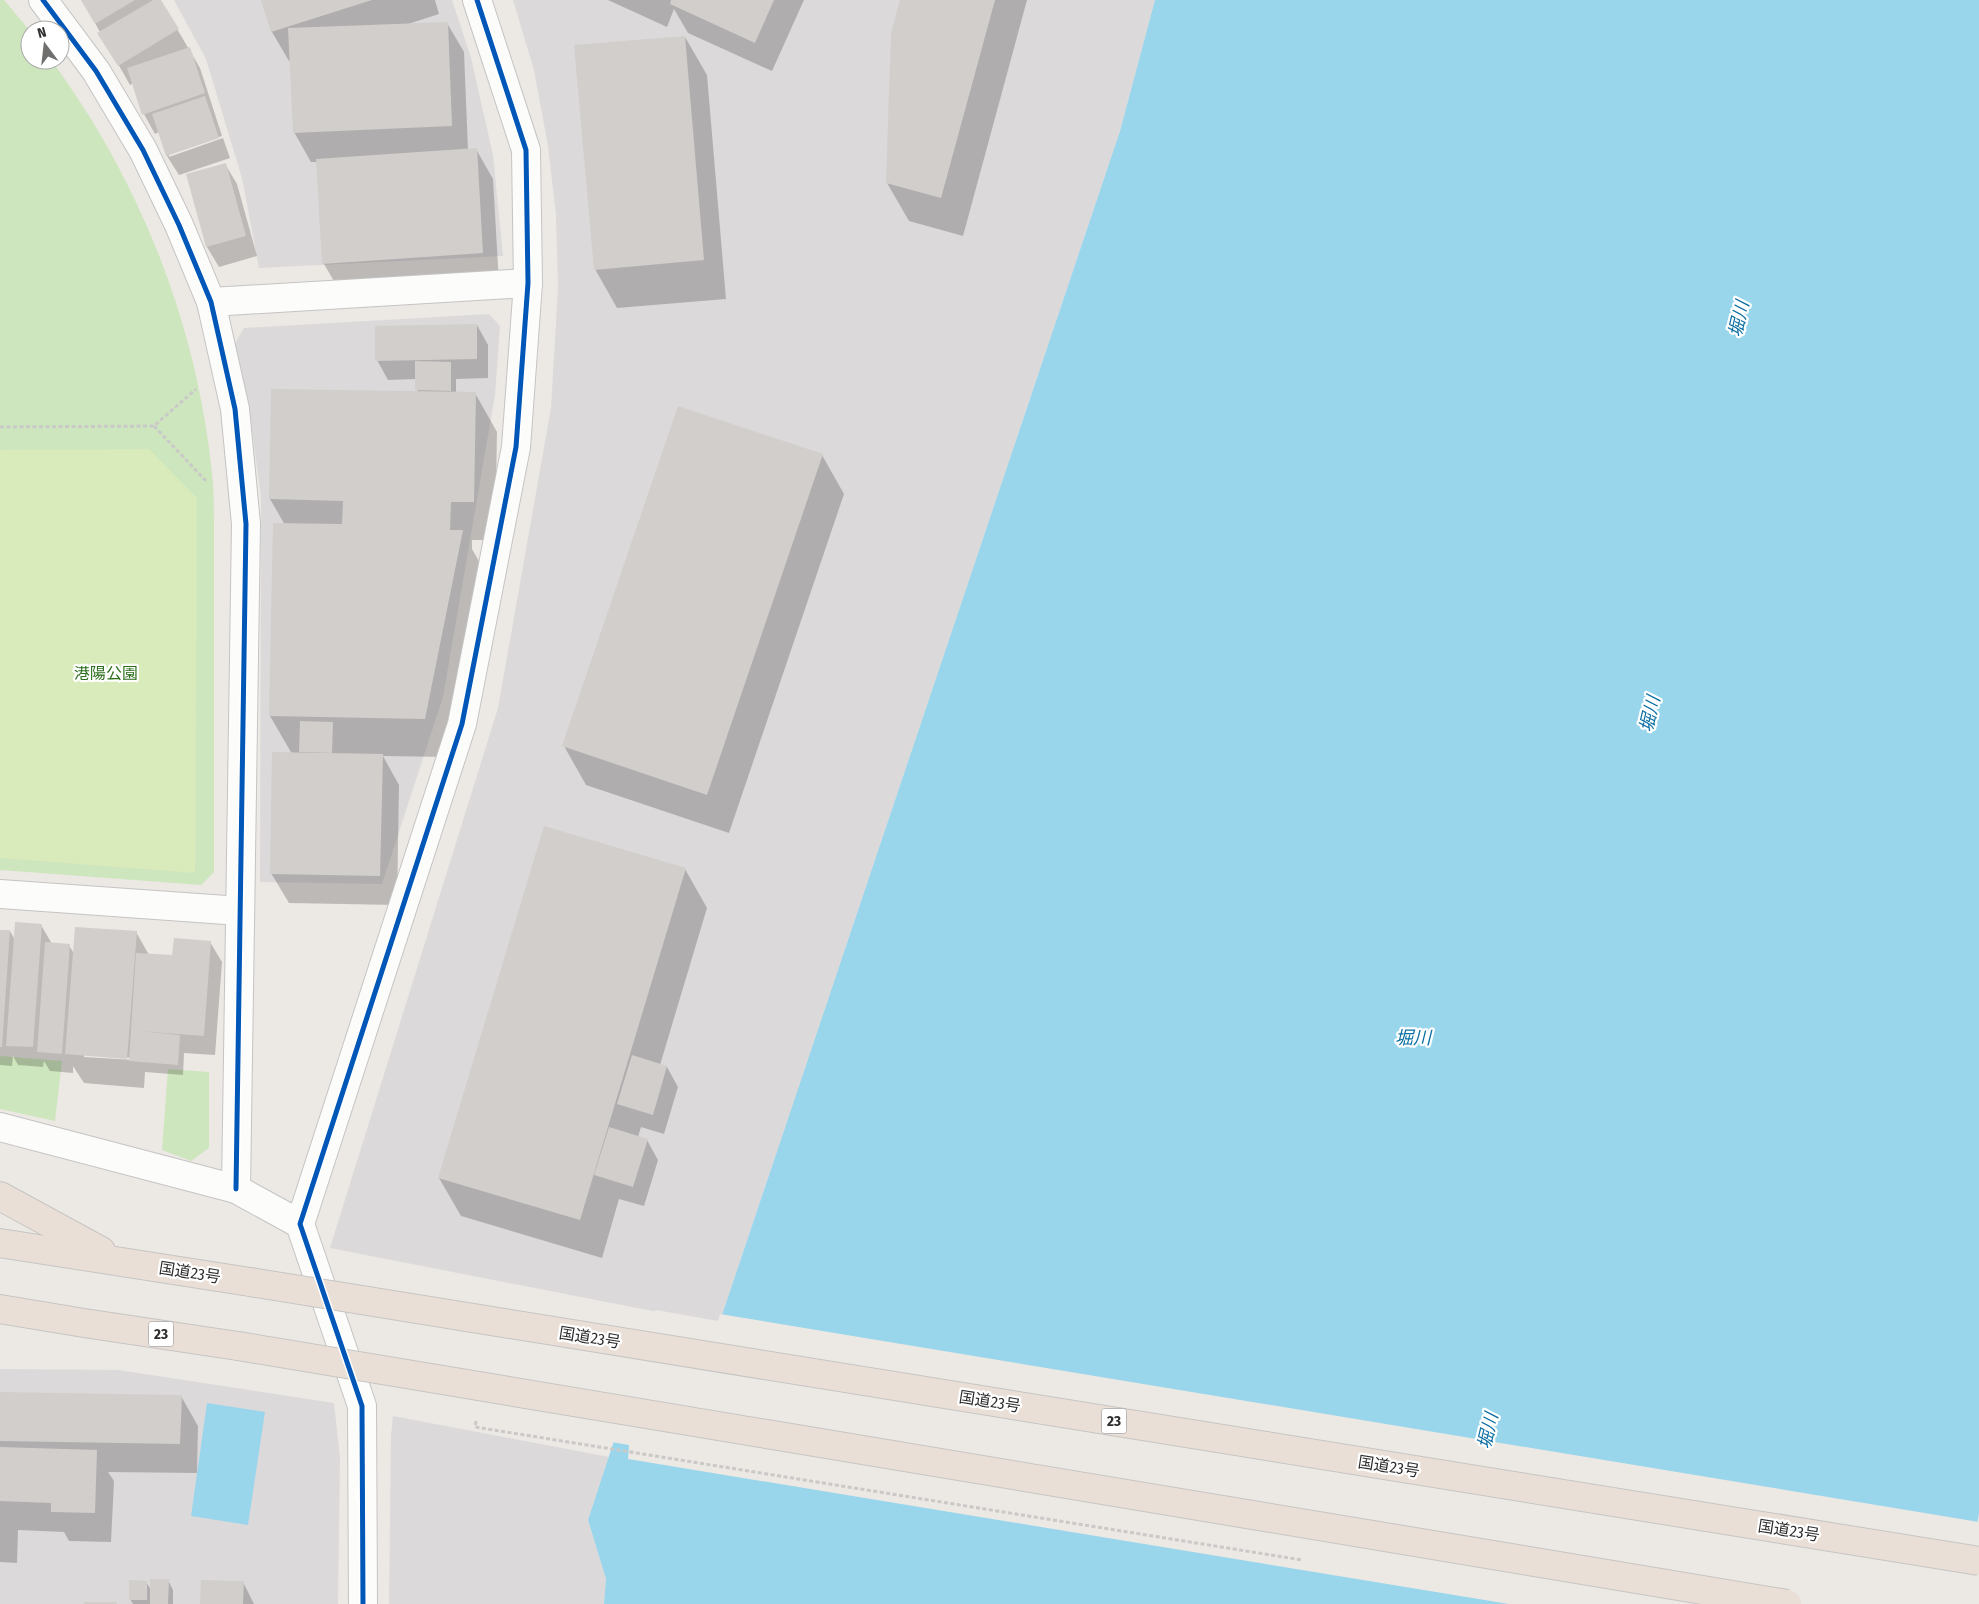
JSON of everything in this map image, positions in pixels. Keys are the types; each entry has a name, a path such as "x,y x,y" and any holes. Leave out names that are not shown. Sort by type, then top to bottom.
{"highway":[{"name":"23","path":"0,1196 117,1260"},
{"name":"国道23号","path":"0,1242 1979,1561"},
{"name":"23","path":"0,1309 238,1346 1788,1604"},
{"name":"23","path":"0,1325 84,1323"}],"street":[{"path":"43,0 96,71 143,150 179,225 211,302 235,409 246,524 236,1189"},
{"path":"363,1604 362,1406 300,1224 462,724 516,447 528,283 526,150 477,0"},
{"path":"211,302 528,283"},
{"path":"0,894 240,911"},
{"path":"0,1127 236,1189 300,1224"}],"path":[{"path":"0,426 154,426 187,398 224,359"},
{"path":"154,426 246,524"},
{"path":"629,1451 1306,1561"}],"shaded area":[{"path":"174,0 452,0 471,58 493,155 503,256 259,268 242,178 206,59"},
{"path":"513,0 1155,0 1120,131 719,1324 330,1248 498,708 551,408 558,288 556,215 548,146 534,70"},
{"path":"489,314 500,326 495,395 443,697 382,884 260,882 261,497 249,408 234,345 244,328"},
{"path":"0,1369 118,1370 334,1403 340,1458 338,1604 0,1604"},
{"path":"393,1416 609,1457 588,1520 606,1579 604,1604 389,1604 391,1436"}],"green space":[{"name":"港陽公園","path":"0,0 4,0 21,20 20,70 58,70 83,106 112,154 137,204 159,256 178,309 193,363 212,473 214,509 214,872 201,885 0,870"},
{"path":"149,449 197,498 195,873 0,858 0,450"},
{"path":"0,1056 62,1061 55,1121 0,1109"},
{"path":"168,1069 209,1072 209,1148 191,1161 162,1150"}],"water":[{"name":"堀川","path":"1155,0 1979,0 1979,1513 1964,1604 604,1604 606,1579 588,1520 656,1313 719,1324 1120,131"},
{"path":"207,1403 265,1412 248,1525 191,1516"}],"pier":[{"path":"656,1310 718,1321 720,1314 1979,1522 1967,1604 1509,1604 628,1459 629,1445 611,1442"}],"building":[{"path":"81,0 135,0 95,24"},
{"path":"153,0 161,0 179,29 118,66 97,33"},
{"path":"261,0 372,0 271,32"},
{"path":"671,0 774,0 755,43 670,4"},
{"path":"900,0 995,0 941,198 886,183 891,33"},
{"path":"448,22 452,126 293,133 288,28"},
{"path":"685,36 704,260 594,270 574,45"},
{"path":"190,47 205,93 142,115 127,68"},
{"path":"205,96 219,138 166,156 152,114"},
{"path":"477,148 483,253 322,264 316,159"},
{"path":"226,163 246,236 206,247 186,174"},
{"path":"477,324 477,359 375,361 375,326"},
{"path":"415,361 451,362 451,391 415,390"},
{"path":"271,389 476,392 474,502 451,502 450,530 463,530 425,719 269,716 273,523 342,524 343,501 269,499"},
{"path":"678,406 823,454 707,795 562,746"},
{"path":"300,721 333,722 332,753 299,752"},
{"path":"272,752 383,754 380,876 270,874"},
{"path":"544,826 686,868 580,1220 438,1178"},
{"path":"15,922 42,924 33,1047 6,1046"},
{"path":"75,927 137,931 127,1059 65,1054"},
{"path":"0,930 10,930 2,1047 0,1047"},
{"path":"174,938 211,941 204,1036 138,1031 180,1035 178,1065 129,1061 136,953 172,955"},
{"path":"45,942 70,944 62,1054 37,1052"},
{"path":"632,1055 667,1066 653,1115 617,1104"},
{"path":"609,1127 648,1139 633,1187 594,1175"},
{"path":"0,1392 182,1395 180,1444 0,1441"},
{"path":"0,1447 97,1450 95,1513 51,1512 51,1503 0,1501"},
{"path":"150,1579 169,1579 168,1604 150,1604"},
{"path":"129,1580 147,1581 147,1600 129,1600"},
{"path":"201,1580 244,1581 243,1604 200,1604"},
{"path":"84,1602 117,1602 117,1604 84,1604"}],"cycle path":[{"path":"43,0 96,71 143,150 179,225 211,302 235,409 246,524 236,1189"},
{"path":"363,1604 362,1406 300,1224 462,724 516,447 528,283 526,150 477,0"}]}
